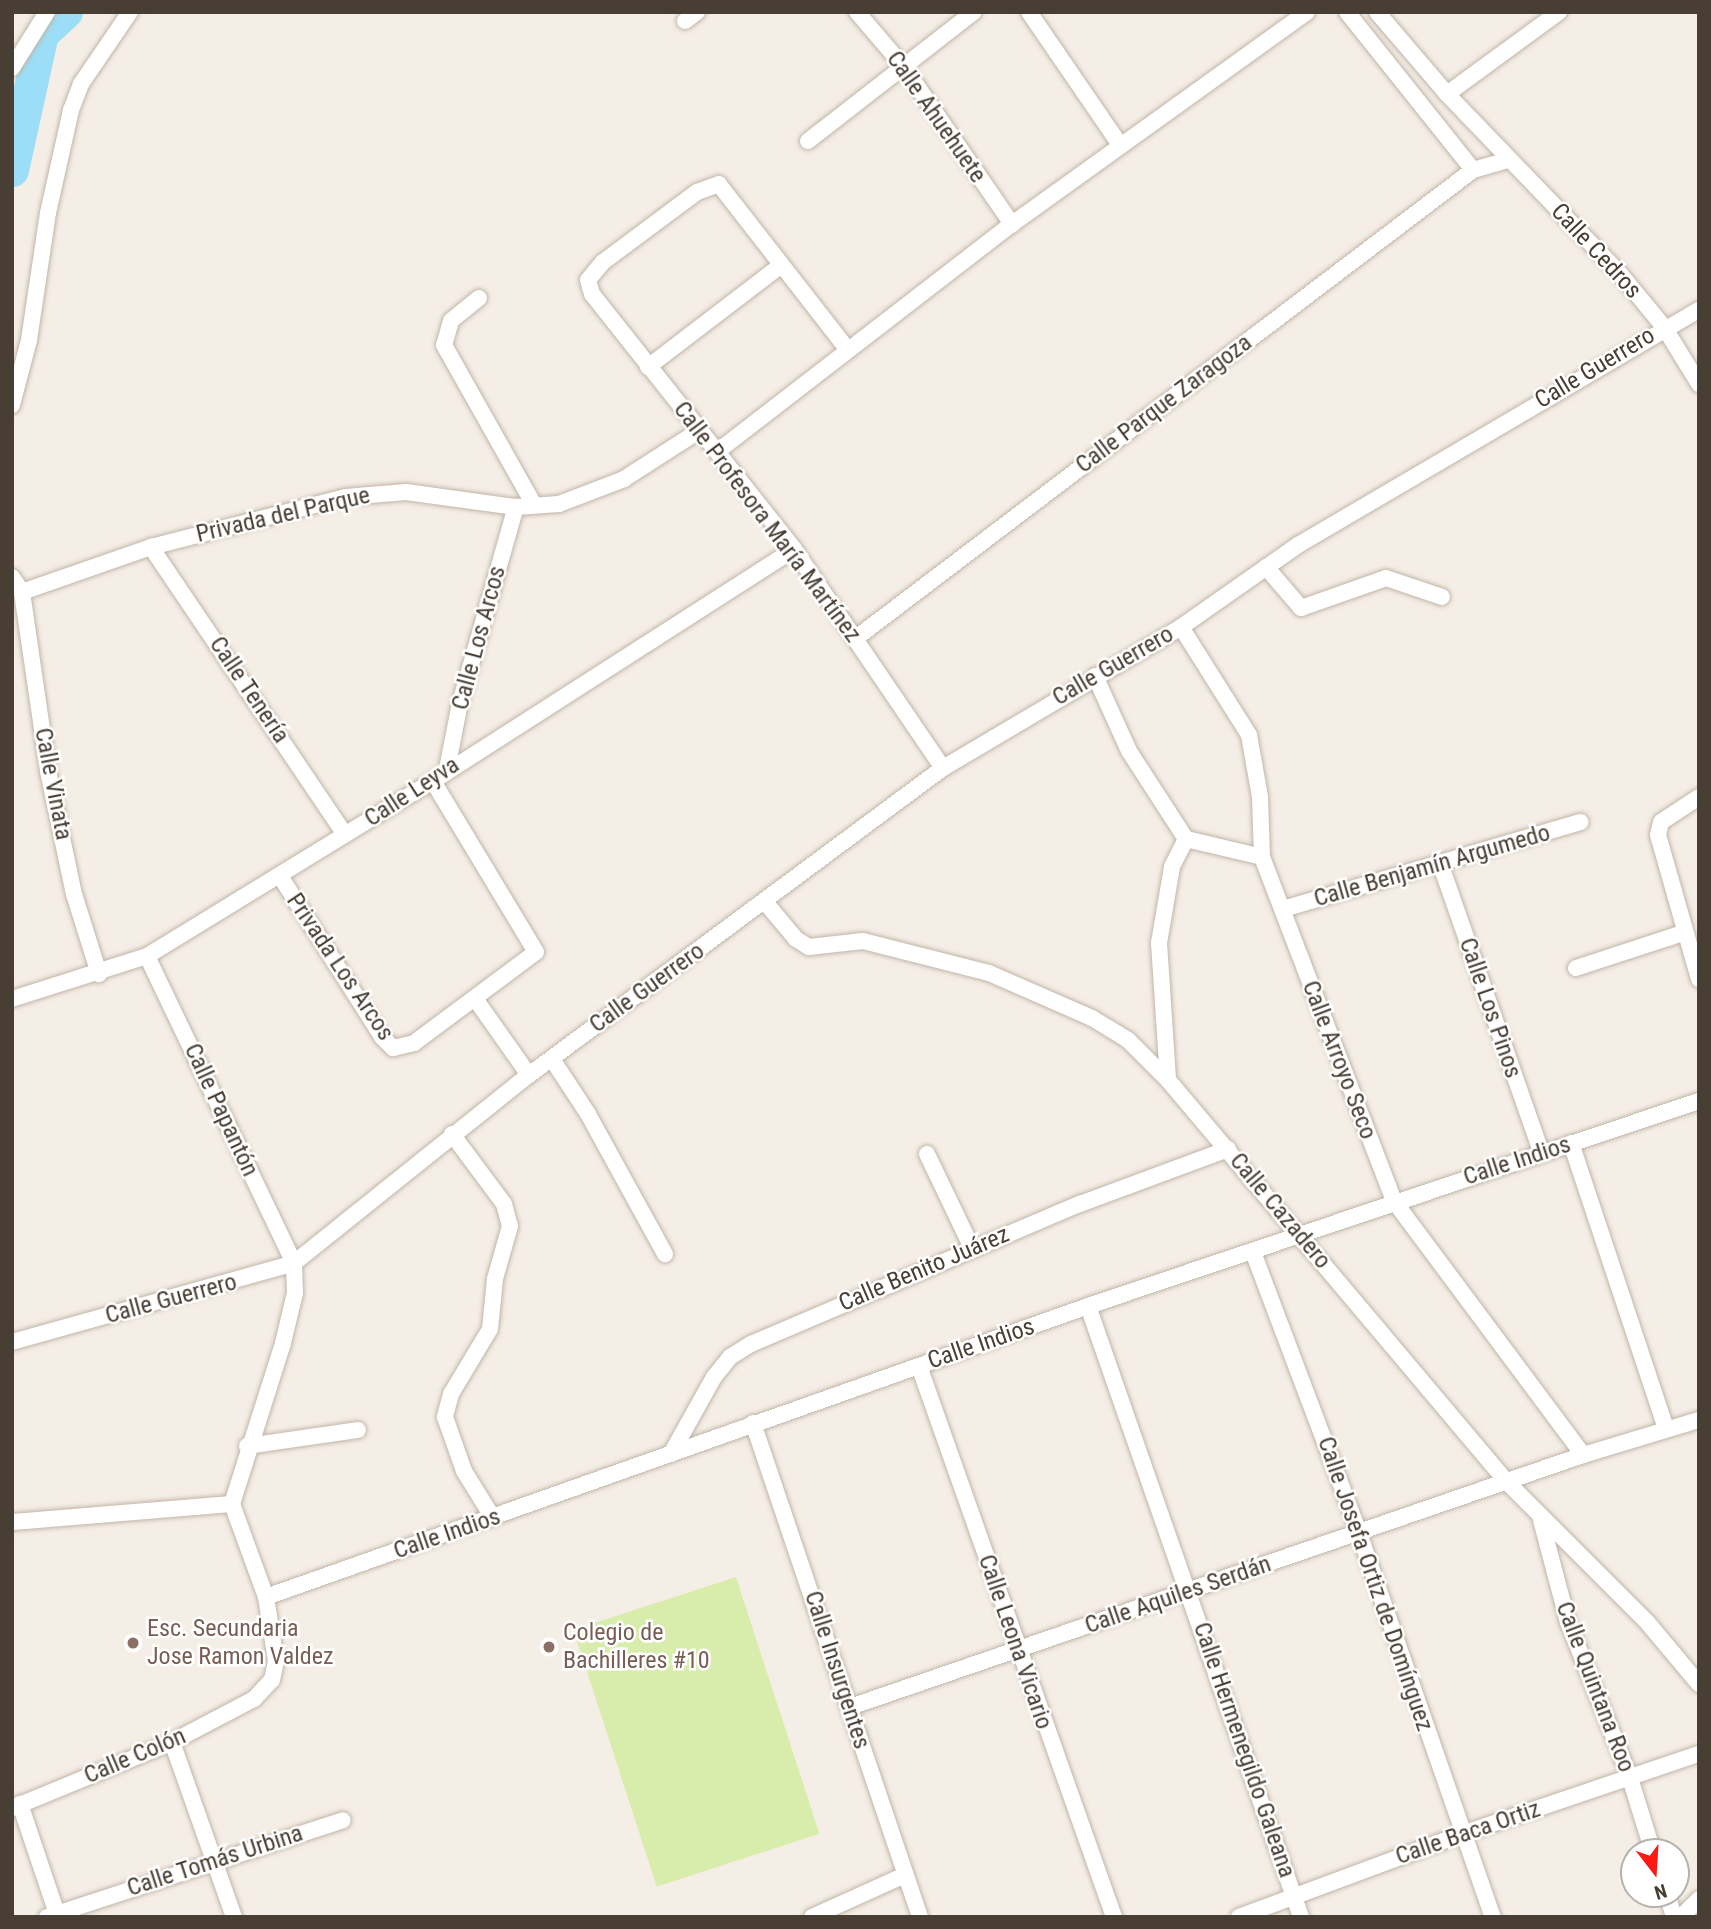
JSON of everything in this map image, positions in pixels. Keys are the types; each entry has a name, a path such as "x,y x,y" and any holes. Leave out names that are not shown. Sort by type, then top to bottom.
{"street":[{"path":"12,68 47,12"},
{"path":"12,405 29,340 50,201 71,110 81,84 130,12"},
{"name":"Calle Ahuehuete","path":"857,12 904,67 1012,224"},
{"path":"808,141 974,12"},
{"path":"1029,12 1120,145"},
{"path":"718,451 1012,224 1307,12"},
{"path":"1347,12 1473,170 1508,160"},
{"name":"Calle Cedros","path":"1377,12 1447,94 1620,275 1664,327 1699,384"},
{"path":"1447,94 1559,12"},
{"name":"Calle Parque Zaragoza","path":"856,638 1473,170"},
{"name":"Calle Profesora María Martínez","path":"780,266 736,200 719,184 692,196 603,262 588,280 592,294 794,549 943,768"},
{"path":"648,367 780,266 848,350"},
{"path":"479,299 451,321 444,345 534,505"},
{"name":"Calle Guerrero","path":"12,1342 294,1263 529,1075 943,768 1181,627 1266,567 1664,327 1699,310"},
{"name":"Privada del Parque","path":"22,592 151,547 376,492 516,507 559,504 593,493 699,430"},
{"name":"Calle Los Arcos","path":"447,769 460,703 516,507"},
{"name":"Calle Tenería","path":"151,547 345,835"},
{"name":"Calle Leyva","path":"12,999 99,974 147,956 433,780 794,549"},
{"path":"1266,567 1301,608 1386,578 1442,597"},
{"path":"12,577 22,592"},
{"name":"Calle Vinata","path":"22,592 48,771 74,894 99,974"},
{"name":"Calle Arroyo Seco","path":"1181,627 1249,736 1260,797 1262,857 1394,1201 1583,1455"},
{"path":"1095,676 1144,777 1186,839 1262,857"},
{"name":"Privada Los Arcos","path":"280,876 370,1019 393,1048 414,1043 476,1000 536,951 433,780"},
{"path":"1699,797 1658,829 1684,933 1699,979"},
{"name":"Calle Benjamín Argumedo","path":"1283,909 1581,822"},
{"path":"1168,1080 1159,943 1172,867 1186,839"},
{"name":"Calle Los Pinos","path":"1440,863 1541,1152"},
{"name":"Calle Cazadero","path":"765,902 809,947 873,943 989,973 1092,1018 1128,1041 1168,1080 1506,1481 1541,1520 1647,1622 1699,1684"},
{"path":"1576,968 1684,933"},
{"name":"Calle Papantón","path":"147,956 294,1263"},
{"path":"476,1000 529,1075"},
{"path":"552,1059 588,1114 665,1254"},
{"name":"Calle Indios","path":"266,1597 1088,1306 1253,1252 1394,1201 1699,1101"},
{"path":"452,1134 504,1204 510,1226 495,1279 490,1329 451,1394 445,1417 464,1471 493,1518"},
{"path":"1571,1143 1667,1429"},
{"name":"Calle Benito Juárez","path":"671,1454 705,1390 730,1357 780,1329 972,1248 1227,1149"},
{"path":"927,1154 972,1248"},
{"name":"Calle Josefa Ortiz de Domínguez","path":"1253,1252 1359,1533 1493,1917"},
{"path":"266,1597 232,1504 247,1446 283,1342 295,1293 294,1263"},
{"name":"Calle Hermenegildo Galeana","path":"1088,1306 1301,1917"},
{"name":"Calle Leona Vicario","path":"919,1366 1016,1649 1114,1917"},
{"name":"Calle Aquiles Serdán","path":"850,1707 1506,1481 1699,1420"},
{"name":"Calle Insurgentes","path":"753,1423 920,1917"},
{"path":"247,1446 358,1430"},
{"path":"12,1522 232,1504"},
{"name":"Calle Quintana Roo","path":"1541,1520 1567,1622 1630,1778 1649,1838"},
{"name":"Calle Colón","path":"16,1806 172,1742 254,1699 272,1680 276,1661 266,1597"},
{"path":"172,1742 234,1917"},
{"name":"Calle Baca Ortiz","path":"1239,1917 1462,1834 1699,1754"},
{"path":"16,1806 54,1916"},
{"name":"Calle Tomás Urbina","path":"54,1916 343,1820"},
{"path":"812,1917 905,1875"},
{"path":"1681,1917 1699,1899"}],"green space":[{"path":"736,1577 819,1834 657,1887 573,1630"}],"waterway":[{"path":"12,170 42,34 66,12"}],"place":[{"name":"Esc. Secundaria Jose Ramon Valdez","path":"133,1643"},
{"name":"Colegio de Bachilleres #10","path":"549,1647"}]}
